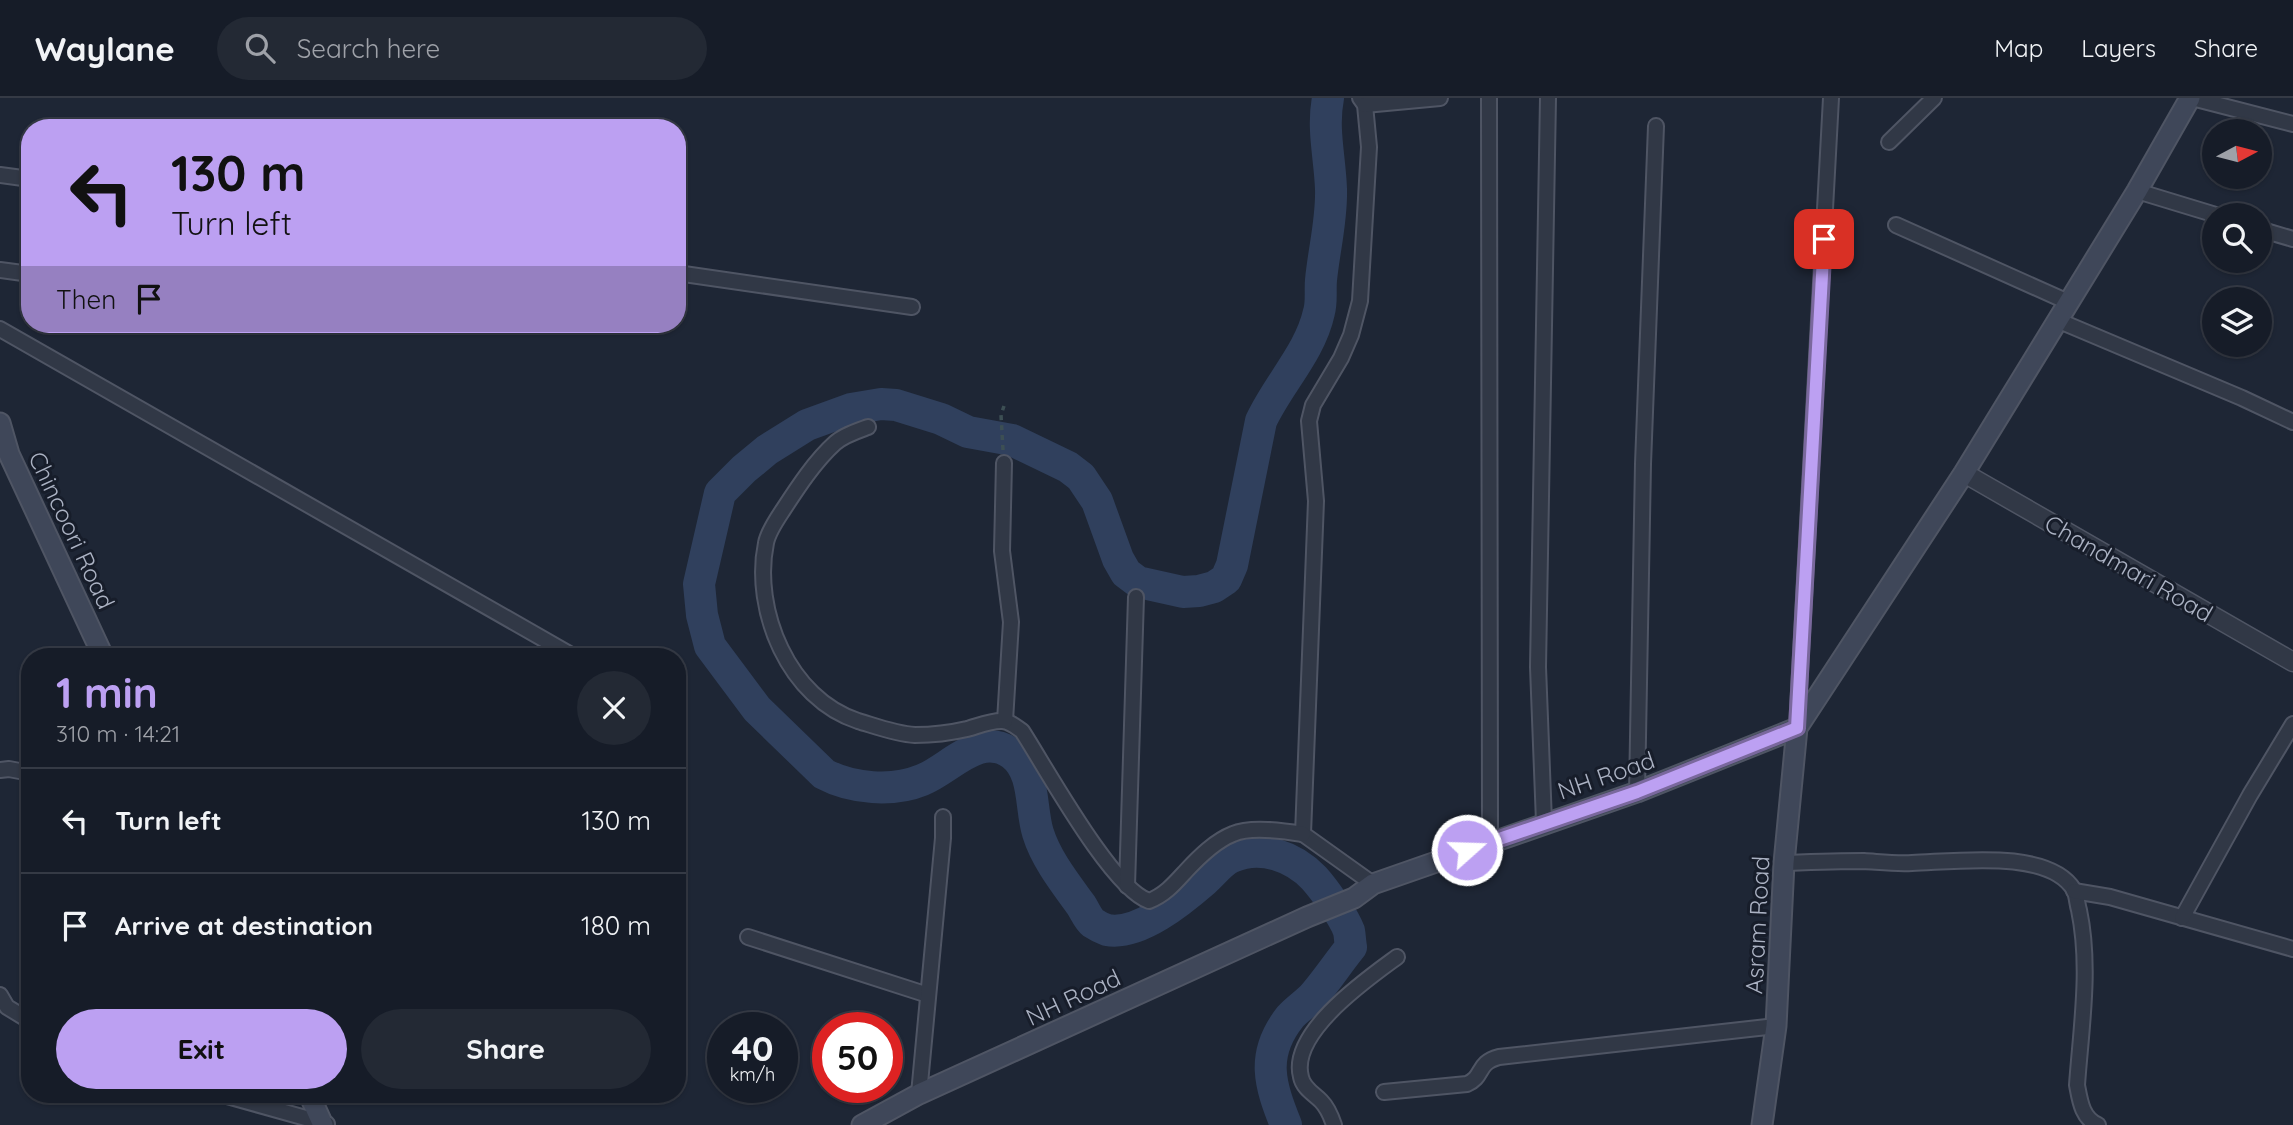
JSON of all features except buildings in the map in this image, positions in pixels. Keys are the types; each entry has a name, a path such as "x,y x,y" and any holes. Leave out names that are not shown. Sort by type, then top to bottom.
{"main road":[{"path":"1797,728 1964,474 2191,98"},
{"name":"Chincoori Road","path":"0,423 5,453 99,648"},
{"name":"NH Road","path":"862,1125 919,1094 1354,898 1373,884 1544,822 1637,792 1797,728"},
{"name":"Asram Road","path":"1762,1125 1776,1026 1784,863 1797,728"},
{"path":"314,1103 326,1124"}],"street":[{"path":"1303,834 1316,501 1310,421 1313,405 1351,335 1360,301 1369,147 1363,102 1440,98"},
{"path":"1489,98 1490,842"},
{"path":"1544,822 1538,667 1548,98"},
{"path":"1797,728 1831,98"},
{"path":"1889,142 1934,98"},
{"path":"2191,98 2293,124"},
{"path":"1637,792 1643,464 1656,126"},
{"path":"0,174 21,178"},
{"path":"2137,191 2202,211"},
{"path":"1896,225 2068,302"},
{"path":"2272,233 2293,239"},
{"path":"0,270 21,273"},
{"path":"686,274 912,307"},
{"path":"2057,320 2293,422"},
{"path":"0,330 559,648"},
{"path":"868,427 836,442 789,501 766,540 764,594 771,626 800,681 825,703 848,717 912,735 947,733 1001,720 1011,723 1022,731 1096,848 1127,886 1149,901 1165,893 1202,855 1233,834 1265,831 1303,834 1373,884"},
{"path":"1004,463 1002,551 1011,622 1005,722"},
{"name":"Chandmari Road","path":"1964,474 2293,662"},
{"path":"1127,886 1136,597"},
{"path":"2182,918 2293,724"},
{"path":"0,770 21,771"},
{"path":"919,1094 943,817"},
{"path":"1784,863 1911,863 1967,859 2021,862 2064,879 2074,891 2085,955 2077,1085 2081,1105 2089,1121 2098,1125"},
{"path":"2074,891 2110,897 2293,949"},
{"path":"748,937 928,995"},
{"path":"1334,1125 1323,1103 1304,1086 1300,1070 1302,1055 1311,1034 1345,996 1397,957"},
{"path":"0,995 7,1007 21,1016"},
{"path":"1384,1092 1467,1084 1474,1081 1486,1061 1499,1057 1776,1026"},
{"path":"252,1103 326,1124"}],"path":[{"path":"1004,407 1001,415 1004,463"}],"waterway":[{"path":"1286,1125 1272,1083 1271,1057 1274,1044 1290,1017 1314,995 1351,947 1349,931 1343,918 1314,878 1297,864 1276,855 1265,852 1243,853 1225,861 1184,898 1146,922 1119,930 1102,928 1090,919 1046,852 1038,833 1029,780 1020,762 1012,754 988,746 977,749 933,775 898,786 860,786 824,774 757,709 710,646 702,615 699,584 720,493 744,469 767,450 807,425 851,409 881,404 896,405 941,419 968,432 1012,440 1068,467 1081,477 1097,501 1118,559 1126,573 1138,582 1183,592 1214,587 1226,579 1232,565 1261,421 1309,341 1320,308 1331,201 1326,132 1328,98"}],"route":[{"path":"1467,850 1637,792 1797,728 1824,239"}]}
